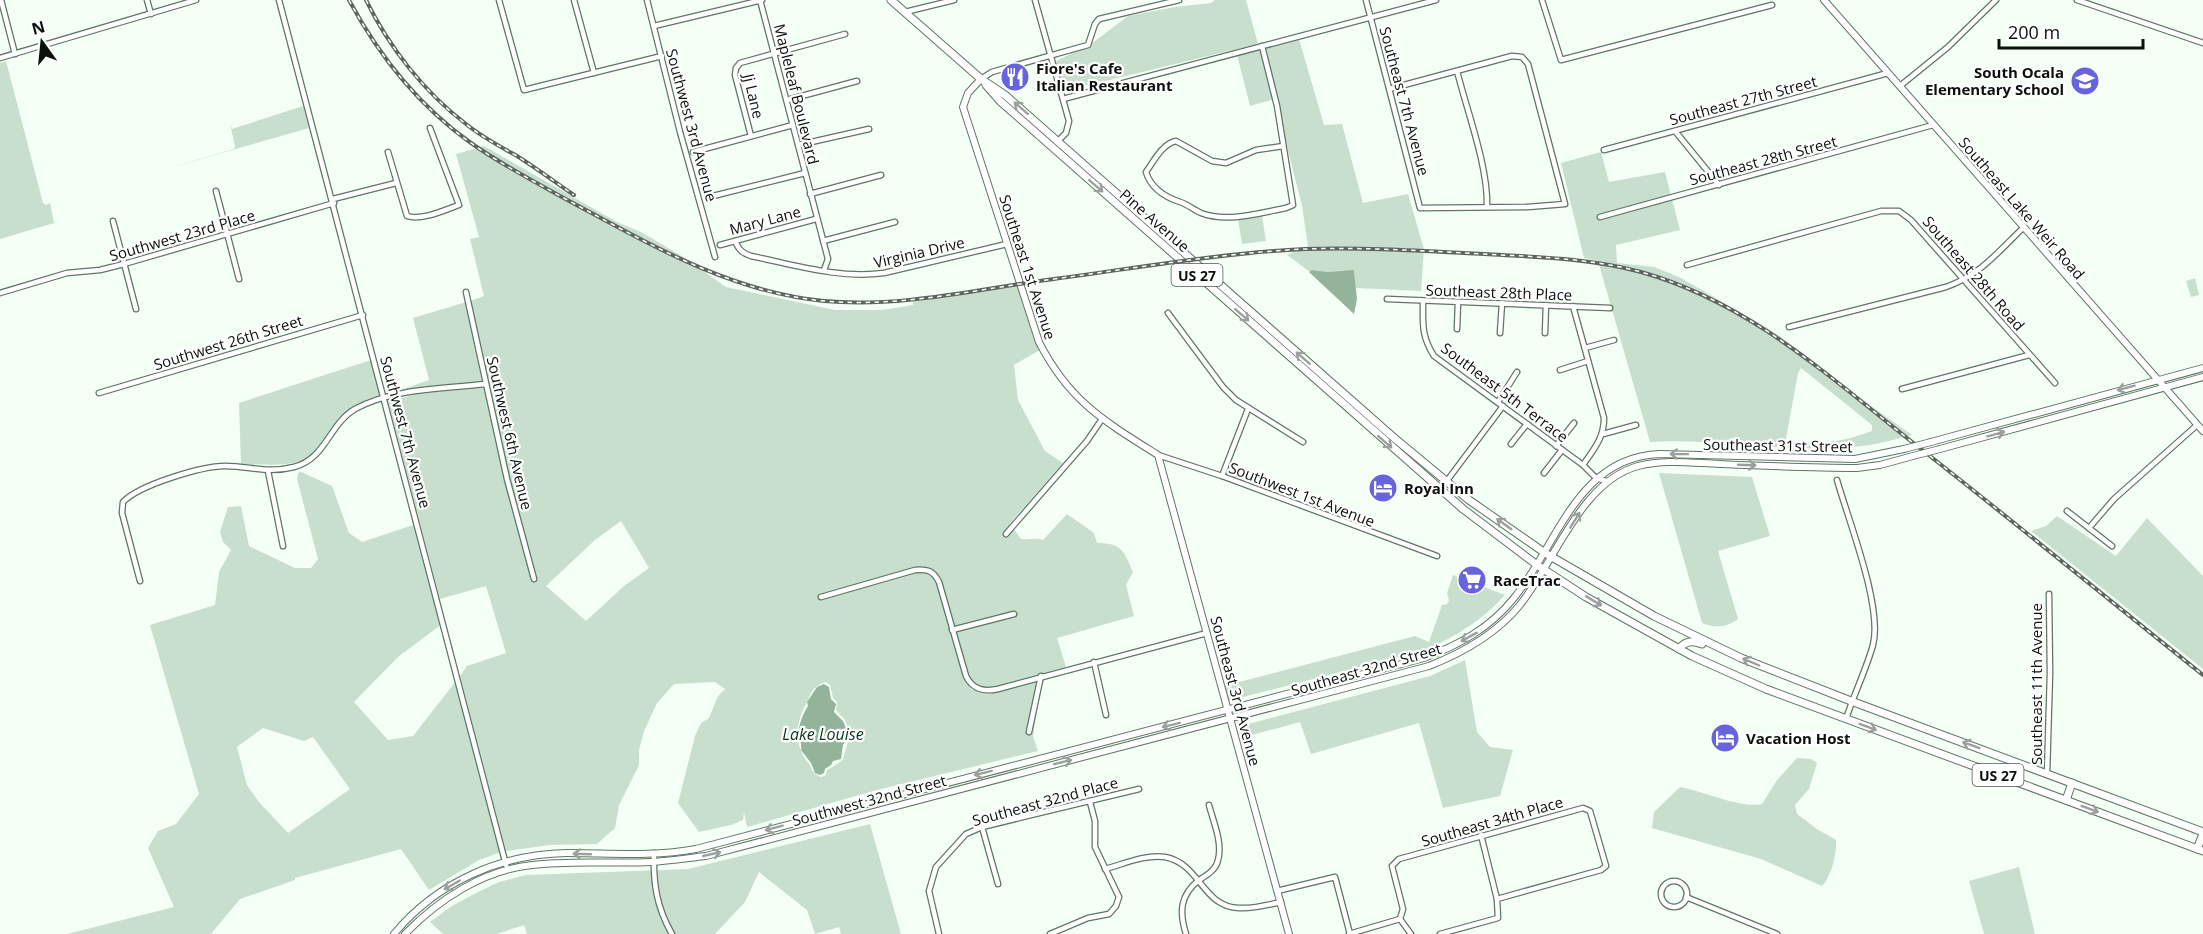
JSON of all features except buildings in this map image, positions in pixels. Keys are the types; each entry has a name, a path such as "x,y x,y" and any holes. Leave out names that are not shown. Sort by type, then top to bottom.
{"highway":[{"name":"Pine Avenue","path":"891,0 981,79 1000,101 1055,144 1446,482"},
{"name":"Pine Avenue","path":"1055,144 1440,490"},
{"name":"US 27","path":"1446,482 1545,553 1654,616 1730,653 1851,701 2203,833"},
{"name":"US 27","path":"1440,490 1544,570 1624,620 1679,649 1766,689 2200,850"},
{"path":"1679,649 1686,642 1692,641 1730,653"},
{"path":"2066,800 2072,783"},
{"path":"2200,850 2203,833"}],"main road":[{"name":"Southeast Lake Weir Road","path":"1824,0 2203,431"},
{"name":"Southeast 1st Avenue","path":"981,79 968,93 963,107 1034,330 1049,362 1074,394 1102,419 1158,455"},
{"name":"Southeast 31st Street","path":"1537,565 1582,493 1596,478 1626,460 1645,455 1855,459 1931,442 2203,368"},
{"name":"Southeast 31st Street","path":"1544,570 1590,497 1606,481 1638,466 1655,463 1857,468 1880,465 2203,377"},
{"name":"Southeast 3rd Avenue","path":"1158,455 1289,934"},
{"name":"Southeast 32nd Street","path":"1228,710 1410,662 1446,650 1477,633 1494,620 1513,600 1537,565"},
{"name":"Southeast 32nd Street","path":"1231,719 1429,666 1454,656 1490,633 1518,608 1544,570"},
{"name":"Southwest 32nd Street","path":"394,934 422,906 438,894 470,875 505,861 546,854 654,853 696,849 937,784 1228,710"},
{"name":"Southwest 32nd Street","path":"405,934 437,905 455,893 490,875 507,870 554,863 653,862 706,856 1231,719"}],"street":[{"path":"1,0 15,54"},
{"path":"147,0 151,14"},
{"path":"0,58 196,0"},
{"name":"Southwest 7th Avenue","path":"279,0 507,870"},
{"path":"499,0 524,90 662,56"},
{"path":"574,0 594,73"},
{"name":"Southwest 3rd Avenue","path":"647,0 715,257"},
{"path":"654,26 761,0"},
{"name":"Mapleleaf Boulevard","path":"761,0 816,219 824,241 828,259 824,270"},
{"path":"905,12 954,0"},
{"path":"1035,0 1069,121 1068,128 1055,144"},
{"path":"981,79 992,72 1088,45 1099,19 1160,2 1179,0"},
{"name":"Southeast 7th Avenue","path":"1366,0 1420,208 1487,206"},
{"path":"1063,99 1437,0"},
{"path":"1542,0 1562,60 1772,5"},
{"path":"1899,86 1948,47 1996,0"},
{"path":"2077,0 2089,2 2203,43"},
{"path":"774,53 845,34"},
{"path":"1262,46 1277,106 1293,205 1234,217 1202,213 1171,200 1149,181 1146,172 1170,142 1176,141 1212,161 1226,163 1256,150 1283,146"},
{"name":"Jj Lane","path":"751,136 735,75 736,68 740,63 749,59 774,53"},
{"path":"1389,89 1456,71 1512,56 1522,57 1528,64 1565,204 1528,207 1487,206 1484,172 1456,71"},
{"name":"Southeast 27th Street","path":"1604,150 1888,73"},
{"path":"787,100 856,81"},
{"path":"693,152 793,125"},
{"name":"Southeast 28th Street","path":"1600,217 1933,125"},
{"path":"388,152 407,216 410,218 420,216 459,205 430,128"},
{"path":"798,145 869,129"},
{"path":"1675,131 1719,185"},
{"path":"709,197 805,173"},
{"path":"810,194 881,175"},
{"name":"Southwest 23rd Place","path":"0,292 67,273 100,270 124,264 228,235 396,183"},
{"path":"216,191 239,279"},
{"name":"Southeast 28th Road","path":"1687,265 1881,211 1899,211 1911,220 1966,280 2055,383"},
{"name":"Mary Lane","path":"720,245 816,219"},
{"path":"113,221 136,309"},
{"path":"824,241 895,222"},
{"path":"1790,327 1966,280 2023,228"},
{"name":"Virginia Drive","path":"735,241 744,254 853,276 884,273 1007,244"},
{"name":"Southwest 6th Avenue","path":"466,292 507,479 534,579"},
{"name":"Southeast 28th Place","path":"1387,299 1610,308"},
{"name":"Southeast 5th Terrace","path":"1423,301 1423,330 1425,340 1434,356 1583,465 1596,478 1606,481"},
{"path":"1457,329 1458,302"},
{"path":"1500,333 1502,303"},
{"path":"1545,333 1546,305"},
{"path":"1573,306 1604,418 1603,434 1583,465"},
{"path":"1168,313 1223,387 1248,409 1303,442"},
{"name":"Southwest 26th Street","path":"99,393 363,315"},
{"path":"1585,348 1614,340"},
{"path":"1902,389 2029,355"},
{"path":"1560,370 1588,362"},
{"path":"1498,402 1517,372"},
{"path":"140,581 122,513 123,502 140,489 213,467 228,466 268,471 295,467 308,462 317,454 341,420 355,409 417,391 485,384"},
{"path":"1440,490 1503,406"},
{"path":"1222,476 1248,409"},
{"path":"1006,534 1087,441 1102,419"},
{"path":"1556,446 1574,423"},
{"path":"1511,444 1527,424"},
{"path":"1603,434 1636,425"},
{"path":"2090,528 2114,499 2198,425"},
{"path":"1544,473 1562,450"},
{"name":"Southwest 1st Avenue","path":"1158,455 1222,476 1437,556"},
{"path":"268,471 283,546"},
{"path":"1837,480 1872,598 1875,618 1874,643 1846,718"},
{"path":"2067,511 2112,546"},
{"path":"821,597 915,570 926,569 934,574 939,582 967,680 974,687 991,690 1207,633"},
{"name":"Southeast 11th Avenue","path":"2047,774 2050,673 2049,594"},
{"path":"952,630 1014,614"},
{"path":"1094,662 1106,715"},
{"path":"1029,732 1041,676"},
{"name":"Southeast 32nd Place","path":"939,934 929,891 936,867 966,834 982,827 1050,809 1090,802 1139,789"},
{"path":"1050,934 1088,918 1109,914 1116,906 1119,897 1095,848 1095,821 1090,802"},
{"path":"1186,934 1180,908 1185,894 1210,874 1218,862 1219,846 1209,805"},
{"name":"Southeast 34th Place","path":"1400,919 1403,909 1392,866 1399,859 1583,808 1590,811 1606,866 1601,870 1497,899"},
{"path":"982,827 998,884"},
{"path":"1440,934 1498,917 1497,899 1481,836"},
{"path":"654,853 655,885 661,914 672,934"},
{"path":"1106,869 1147,857 1164,857 1185,866 1210,896 1228,906 1239,908 1281,902"},
{"path":"1277,891 1335,877 1350,934 1400,919 1411,934"},
{"path":"1676,880 1683,885 1686,897 1678,906 1668,906 1662,897 1662,889 1666,883 1676,880"},
{"path":"1686,897 1777,934"}],"shaded area":[{"path":"1215,0 1246,0 1258,44 1064,91 1056,61 1091,44 1128,16 1211,3"},
{"path":"1299,39 1324,125 1342,124 1363,203 1408,194 1424,249 1421,291 1356,288 1354,271 1312,270 1310,272 1287,255 1308,246 1302,206 1275,99 1250,106 1237,55"},
{"path":"6,61 43,203 46,205 50,203 54,223 0,239 0,63"},
{"path":"303,106 309,128 149,174 234,149 230,124 232,129"},
{"path":"484,146 617,222 641,232 685,258 726,287 835,310 882,310 913,305 913,302 1017,285 1040,350 1014,365 1018,400 1045,451 1063,463 1010,523 1021,539 1043,540 1067,514 1094,533 1097,543 1112,545 1121,550 1133,572 1126,585 1134,616 1057,638 1066,667 990,688 975,685 969,679 941,581 935,570 931,573 937,583 962,673 971,689 991,693 1037,680 1026,734 1031,735 1039,699 1033,736 1038,751 877,790 747,827 744,812 743,820 699,832 678,803 695,736 701,723 709,718 718,696 725,689 715,682 674,684 657,703 644,731 639,750 639,765 619,805 615,828 597,844 550,845 506,851 460,676 467,666 506,653 486,586 440,599 388,401 418,394 484,387 505,480 533,582 537,581 510,479 470,301 484,296 470,239 479,237 456,154","holes":["621,521 649,568 624,586 586,621 546,586 595,540","826,682 830,685 833,698 837,702 836,710 845,720 850,734 843,759 821,777 816,775 801,751 798,730 801,715 812,692 817,686"]},
{"path":"1601,152 1609,182 1665,172 1680,230 1616,245 1617,263 1654,267 1681,278 1764,326 1781,337 1793,351 1912,435 1869,445 1828,449 1701,442 1650,442 1598,261 1584,258 1561,163","holes":["1801,368 1872,425 1872,431 1840,440 1785,444 1798,373"]},
{"path":"1262,216 1266,241 1242,244 1238,219"},
{"path":"2195,278 2199,295 2191,297 2186,281"},
{"path":"466,302 482,382 417,388 386,395 429,380 413,318"},
{"path":"371,360 381,397 344,413 309,457 294,463 276,465 241,464 239,403"},
{"path":"400,467 442,624 398,657 354,702 388,740 413,736 456,681 501,852 479,860 429,890 401,849 295,878 295,880 240,899 211,934 67,934 174,907 148,848 158,831 176,824 199,794 150,625 215,605 219,572 231,550 223,542 220,532 228,507 241,506 249,546 295,568 311,568 318,559 297,479 299,471 332,486 349,533 362,542 413,525","holes":["263,728 304,741 313,737 350,789 288,833 259,802 247,785 237,747"]},
{"path":"1659,473 1752,477 1770,536 1718,551 1738,619 1725,626 1702,623"},
{"path":"2057,516 2116,556 2147,518 2203,576 2203,669 2031,531 2046,526"},
{"path":"1453,575 1505,595 1468,627 1425,650 1228,701 1224,686 1415,636 1429,642 1442,605 1449,601 1447,593"},
{"path":"1465,660 1477,732 1490,747 1513,750 1500,796 1443,808 1419,723 1311,754 1300,722 1241,738 1237,727 1430,676"},
{"path":"1797,758 1811,759 1817,763 1809,789 1795,805 1797,814 1836,840 1833,865 1822,886 1761,859 1652,828 1654,812 1680,787 1733,802 1762,804 1777,780"},
{"path":"870,824 901,934 841,934 839,927 815,934 807,910 759,872 745,902 715,934 527,934 524,925 497,934 443,934 430,922 474,894 499,882 526,875 688,869"},
{"path":"2019,867 2035,934 1984,934 1969,881"}],"water":[{"path":"1312,270 1328,272 1354,270 1357,299 1354,314 1309,272"},
{"name":"Lake Louise","path":"824,684 829,687 831,699 836,704 834,712 843,721 849,735 843,745 841,759 833,761 820,775 815,773 801,750 799,731 801,720 808,706 807,702 817,687"}],"railway":[{"path":"349,0 373,41 402,79 434,113 471,143 545,188 662,250 724,277 790,296 853,302 911,300 1211,257 1305,249 1372,249 1563,259 1622,267 1679,285 1749,320 1814,364 2203,675"},
{"path":"366,0 385,35 409,68 436,98 478,133 574,195"}],"place":[{"name":"Fiore's Cafe Italian Restaurant","path":"1015,77"},
{"name":"South Ocala Elementary School","path":"2085,81"},
{"name":"Royal Inn","path":"1383,488"},
{"name":"RaceTrac","path":"1472,580"},
{"name":"Vacation Host","path":"1725,738"}]}
